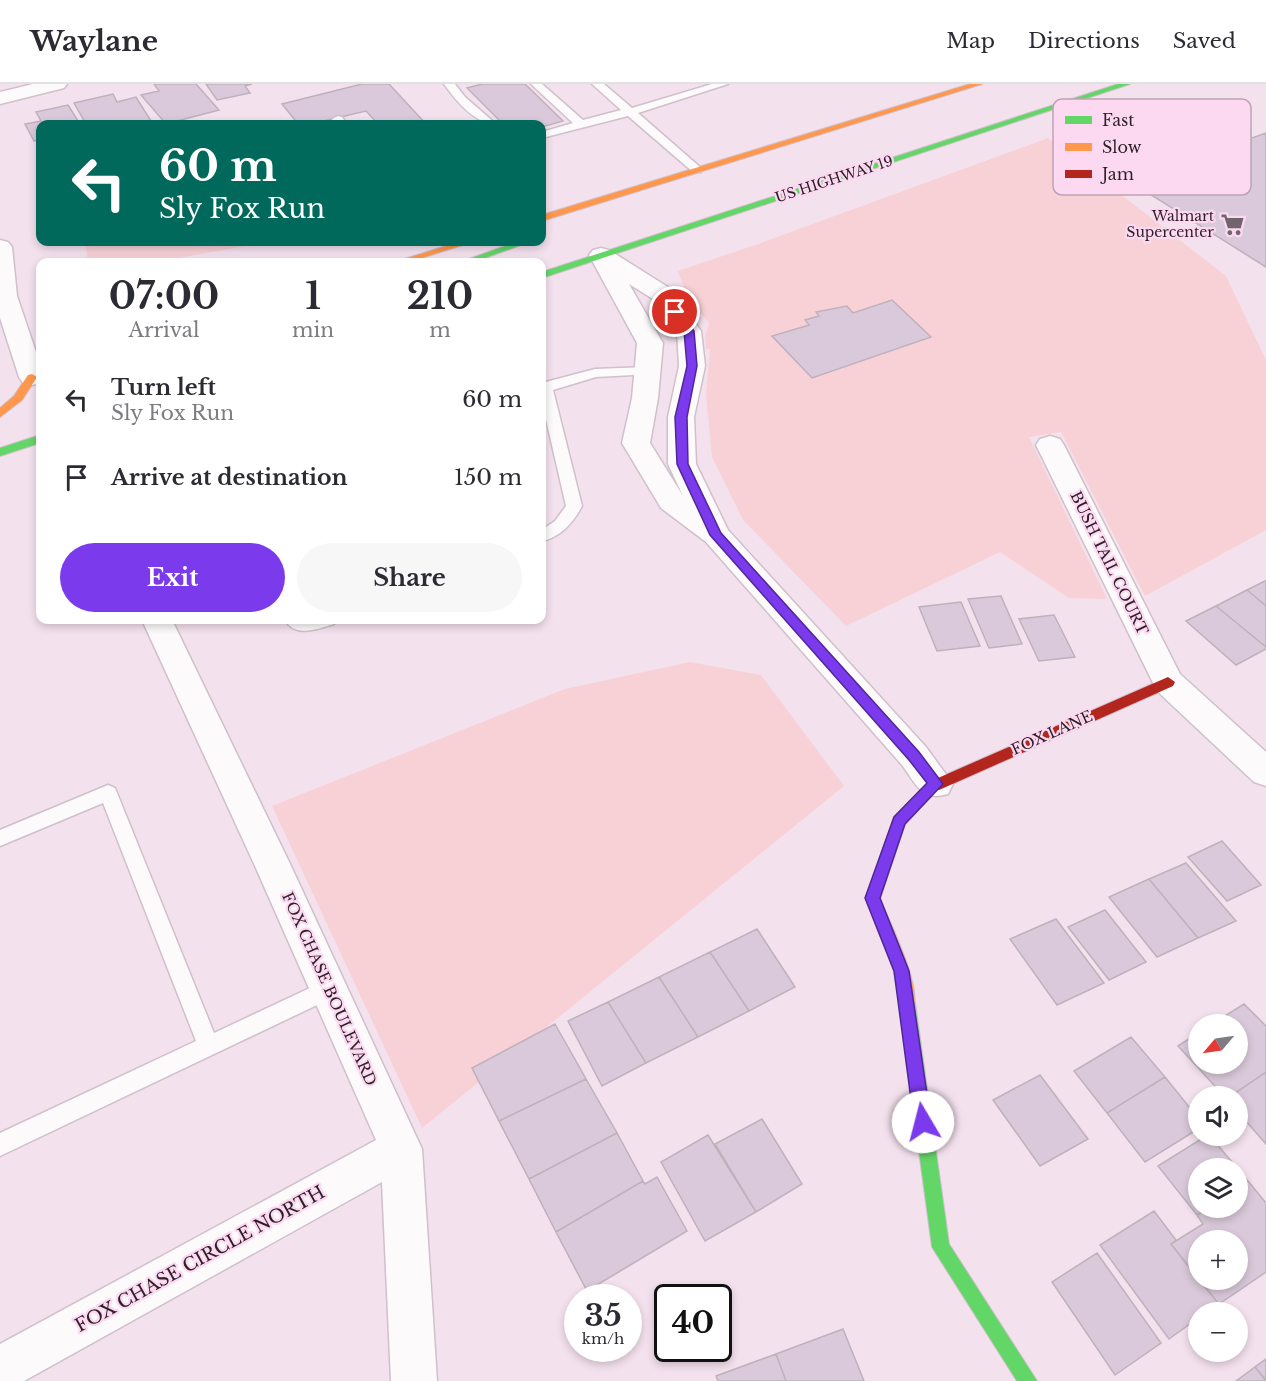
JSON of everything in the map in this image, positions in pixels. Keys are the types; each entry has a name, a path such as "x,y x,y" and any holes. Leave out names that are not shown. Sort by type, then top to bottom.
{"main road":[{"path":"546,217 979,84 983,99"},
{"name":"US HIGHWAY 19","path":"1080,99 1126,84"},
{"name":"US HIGHWAY 19","path":"546,274 1053,108"},
{"path":"546,231 613,196"},
{"path":"612,251 670,218"},
{"path":"409,258 437,246"},
{"path":"478,258 512,246"},
{"path":"0,414 18,398 28,378"},
{"path":"0,452 36,440"},
{"name":"FOX LANE","path":"936,784 1168,682"},
{"path":"936,784 899,821 873,898 902,971 941,1247 1028,1381"}],"street":[{"path":"0,98 57,84"},
{"path":"612,251 650,343 645,398 636,443 671,501 716,535 914,756 936,784"},
{"path":"612,251 662,294 689,331 692,366 681,417 682,464 716,535"},
{"path":"0,253 5,296 28,378"},
{"name":"BUSH TAIL COURT","path":"1050,445 1168,682"},
{"name":"FOX CHASE BOULEVARD","path":"159,624 329,988 401,1149 414,1381"},
{"path":"1168,682 1266,772"},
{"name":"FOX CHASE CIRCLE NORTH","path":"0,1369 401,1149"}],"lane":[{"path":"449,84 461,99 486,120"},
{"path":"536,84 580,123"},
{"path":"597,84 697,170"},
{"path":"546,134 723,84"},
{"path":"546,387 595,373 647,371"},
{"path":"546,399 574,506 568,519 557,529 546,534"},
{"path":"0,838 108,793 208,1046"},
{"path":"0,1145 329,988"}],"shaded area":[{"path":"1048,138 1053,142 1053,195 1122,195 1226,276 1266,360 1266,530 1145,596 1061,432 1029,437 1107,599 1069,598 1000,552 846,626 743,520 712,457 706,395 710,348 706,349 705,337 709,323 688,298 678,271"},
{"path":"86,246 246,246 178,258 87,258"},
{"path":"690,662 761,675 844,786 422,1128 272,806 565,689"}],"building":[{"path":"154,84 196,84 219,110 181,120 163,120 141,95 159,91"},
{"path":"206,84 252,84 245,86 250,93 217,100"},
{"path":"362,84 389,84 422,120 374,120 366,111 328,120 295,120 282,104"},
{"path":"482,84 525,84 563,121 546,126 546,120 499,120 467,88"},
{"path":"113,94 117,102 136,97 150,120 84,120 74,103"},
{"path":"68,105 77,120 40,120 36,112"},
{"path":"36,122 36,141 34,141 25,124"},
{"path":"1266,133 1266,267 1151,195 1251,195 1251,138"},
{"path":"892,300 931,337 812,378 772,336 809,325 805,320 819,316 816,312 847,306 853,313"},
{"path":"1266,581 1266,606 1247,590"},
{"path":"1247,590 1266,606 1266,647 1216,606"},
{"path":"1001,596 1022,644 989,648 968,599"},
{"path":"961,602 980,646 937,651 919,607"},
{"path":"1216,606 1266,649 1236,665 1186,621"},
{"path":"1054,615 1075,657 1039,661 1019,619"},
{"path":"1222,841 1261,885 1227,901 1188,857"},
{"path":"1186,863 1236,921 1198,938 1149,879"},
{"path":"1149,879 1198,938 1157,957 1109,897"},
{"path":"1105,910 1146,962 1109,980 1068,927"},
{"path":"1056,919 1104,983 1057,1005 1010,939"},
{"path":"757,929 795,987 749,1011 710,952"},
{"path":"710,952 749,1011 698,1037 659,977"},
{"path":"659,977 698,1037 646,1063 608,1002"},
{"path":"608,1002 646,1063 602,1086 568,1021"},
{"path":"1244,1004 1266,1026 1266,1072 1246,1086 1215,1086 1204,1074 1248,1074 1248,1014 1228,1014"},
{"path":"555,1024 586,1079 499,1121 472,1068"},
{"path":"1131,1037 1165,1077 1107,1113 1074,1071"},
{"path":"1188,1040 1188,1057 1178,1046"},
{"path":"1266,1072 1266,1144 1248,1123 1248,1086 1246,1086"},
{"path":"1040,1075 1088,1139 1040,1166 993,1100"},
{"path":"1165,1077 1188,1106 1188,1135 1145,1162 1107,1113"},
{"path":"586,1079 617,1133 529,1179 499,1121"},
{"path":"762,1119 802,1184 756,1212 715,1144"},
{"path":"617,1133 643,1181 556,1232 529,1179"},
{"path":"708,1135 756,1212 705,1241 661,1162"},
{"path":"1190,1146 1218,1146 1229,1158 1188,1158 1188,1204 1158,1166"},
{"path":"657,1177 687,1231 599,1284 583,1284 556,1232 643,1181 645,1184"},
{"path":"1248,1181 1266,1203 1266,1272 1248,1284 1248,1230 1193,1230 1203,1224 1199,1218 1248,1218"},
{"path":"1154,1211 1176,1240 1171,1244 1188,1265 1188,1290 1208,1290 1217,1302 1188,1302 1188,1325 1169,1339 1100,1245"},
{"path":"1188,1233 1188,1266 1171,1244"},
{"path":"1097,1253 1161,1343 1115,1375 1052,1282"},
{"path":"1207,1290 1240,1290 1222,1302 1217,1302"},
{"path":"843,1329 864,1381 786,1381 776,1354"},
{"path":"776,1354 786,1381 718,1381 716,1376"},
{"path":"1266,1359 1266,1380 1255,1367"},
{"path":"1255,1367 1266,1381 1236,1381"}],"traffic: fast":[{"path":"1080,99 1126,84"},
{"path":"546,274 1053,108"},
{"path":"478,258 512,246"},
{"path":"0,452 36,440"},
{"path":"907,1003 941,1247 1028,1381"}],"traffic: slow":[{"path":"546,217 978,84"},
{"path":"413,258 454,246"},
{"path":"0,414 18,398 32,377"},
{"path":"907,1003 902,971 873,899 899,821 934,786"}],"traffic: jam":[{"path":"934,786 1168,682"}],"place":[{"name":"Walmart Supercenter","path":"1232,224"}],"route":[{"path":"675,312 689,331 692,366 681,417 682,464 716,535 914,756 936,784 899,821 873,898 902,971 923,1122"}]}
